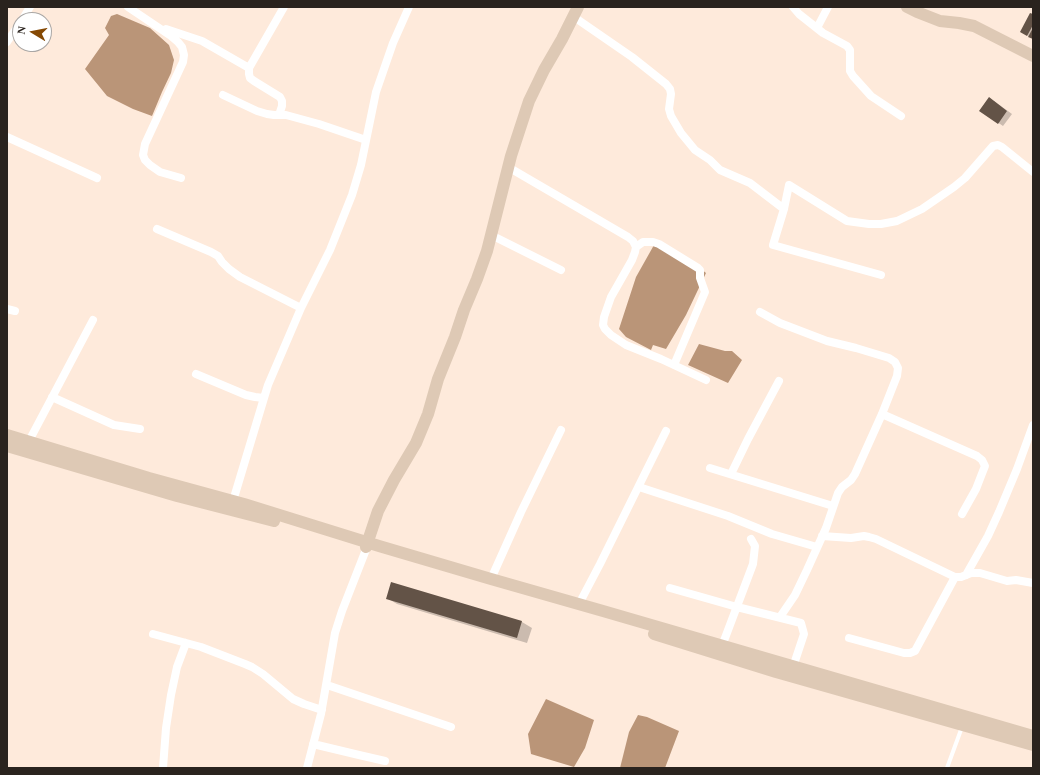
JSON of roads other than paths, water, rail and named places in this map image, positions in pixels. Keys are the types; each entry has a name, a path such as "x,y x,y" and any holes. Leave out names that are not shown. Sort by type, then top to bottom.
{"street":[{"path":"128,7 157,26 178,42 182,47 184,55 183,62 145,144 143,155 145,160 160,172 181,178"},
{"path":"280,115 282,101 280,97 250,78 249,68 284,7"},
{"path":"233,501 268,385 301,308 330,250 352,195 362,165 376,92 393,43 409,7"},
{"path":"793,7 816,28 847,46 850,50 850,71 852,76 871,96 901,116"},
{"path":"816,28 828,7"},
{"path":"907,7 940,21 974,26 1033,56"},
{"path":"307,768 322,710 335,633 342,611 378,512 416,443 425,421 438,379 456,337 464,310 487,251 508,167 529,101 576,12 666,84 670,89 671,94 669,109 671,116 681,133 695,150 710,160 720,170 750,183 784,209"},
{"path":"157,26 202,41 249,68"},
{"path":"223,95 257,111 267,114 286,115 319,124 366,140"},
{"path":"7,137 97,178"},
{"path":"881,275 773,245 784,209 789,185 847,221 881,224 897,221 922,209 954,187 965,178 993,146 998,145 1002,147 1033,172"},
{"path":"508,167 633,241 636,246 635,252 611,297 604,317 603,325 605,329 626,345 661,359 706,380"},
{"path":"158,229 211,252 218,256 229,269 240,276 301,308"},
{"path":"491,235 561,270"},
{"path":"636,246 643,242 653,242 659,244 700,270 700,278 705,292 674,365"},
{"path":"760,312 780,323 827,341 889,358 895,362 898,368 897,376 882,414 855,474 838,493 817,547 795,594 780,617"},
{"path":"29,441 93,320"},
{"path":"196,374 246,395 264,398"},
{"path":"731,474 779,381"},
{"path":"52,397 114,425 140,429"},
{"path":"882,414 977,456 982,460 984,466 983,471 976,489 962,514"},
{"path":"966,575 988,536 999,512 1033,425"},
{"path":"491,579 521,512 561,430"},
{"path":"579,604 666,431"},
{"path":"7,435 149,478 233,501 367,545 477,584 778,667 963,725 1033,745"},
{"path":"7,446 177,496 491,579 722,646 778,667 793,667 1033,736"},
{"path":"710,468 833,506"},
{"path":"639,487 728,516 772,534 817,547"},
{"path":"822,536 851,538 864,536 870,537 955,578 971,573 980,573 1008,581 1016,580 1033,583"},
{"path":"722,646 753,564 755,546 751,539"},
{"path":"849,638 904,653 915,651 955,578"},
{"path":"670,588 801,623 804,634 793,667"},
{"path":"153,634 201,647 252,667 294,699 322,710"},
{"path":"163,768 166,728 176,667 186,643"},
{"path":"326,685 451,727"},
{"path":"314,744 385,761"}],"lane":[{"path":"948,768 963,725"}]}
